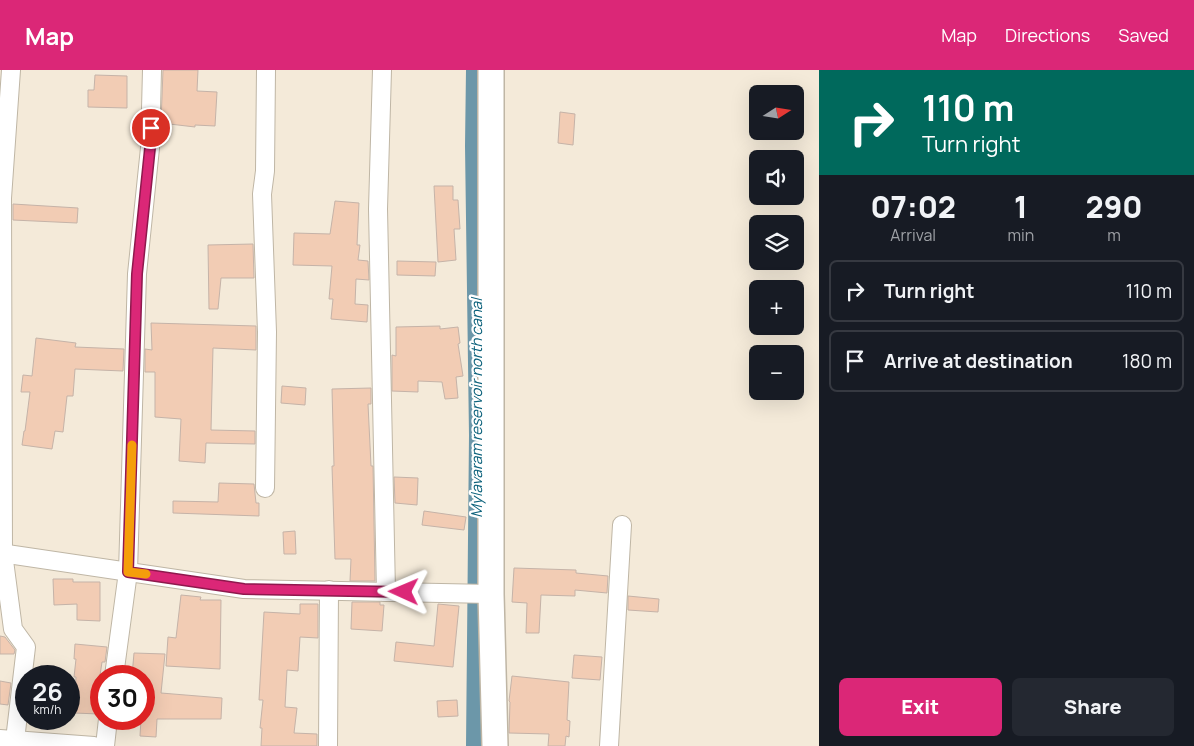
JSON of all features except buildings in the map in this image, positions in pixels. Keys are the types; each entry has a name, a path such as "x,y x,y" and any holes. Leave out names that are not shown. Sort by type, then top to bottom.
{"main road":[{"path":"491,70 491,594 495,746"}],"street":[{"path":"11,70 2,198 1,553 13,629 26,647 8,740 94,746"},
{"path":"115,665 128,572 137,274 150,148 152,70"},
{"path":"266,70 265,171 262,194 268,332 266,488"},
{"path":"382,70 378,209 386,592"},
{"path":"609,746 622,525"},
{"path":"1,553 244,589 491,594"},
{"path":"328,746 329,590"},
{"path":"105,746 107,730"}],"waterway":[{"name":"Mylavaram reservoir north canal","path":"475,70 474,146 478,435 475,746"}],"slow traffic":[{"path":"132,445 128,572 146,574"}],"route":[{"path":"151,128 137,274 128,572 244,589 404,592"}]}
